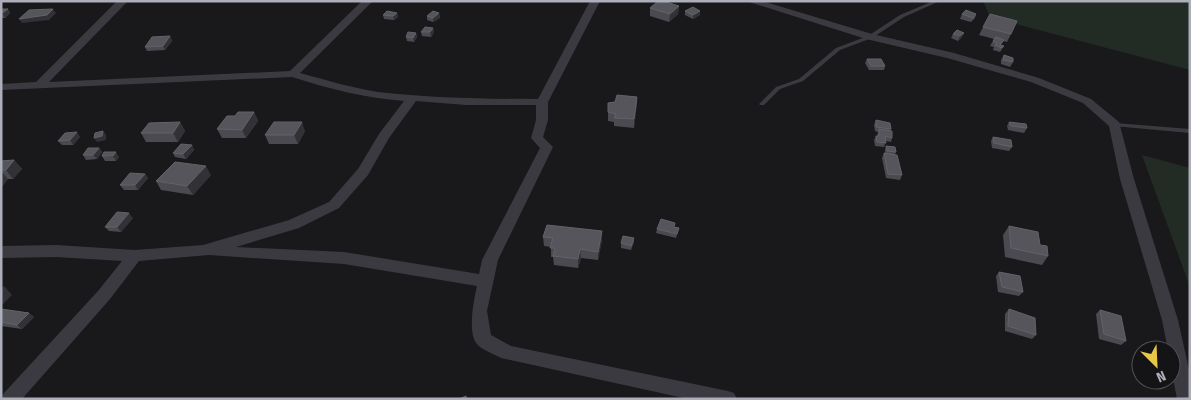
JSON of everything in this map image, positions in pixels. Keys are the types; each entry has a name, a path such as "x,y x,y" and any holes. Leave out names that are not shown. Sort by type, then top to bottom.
{"street":[{"path":"39,85 123,1"},
{"path":"293,74 368,1"},
{"path":"595,1 542,102 542,120 537,138 547,147 490,260 480,311 482,339 507,354 728,399"},
{"path":"751,1 870,37 950,55 1035,80 1087,101 1116,125 1127,178 1170,320 1186,399"},
{"path":"1,87 293,74 349,90 377,95 466,102 542,102"},
{"path":"203,251 294,224 334,205 363,172 383,137 413,97"},
{"path":"1,252 56,251 135,256 203,251 344,258 486,281"},
{"path":"10,399 104,295 135,256"}],"lane":[{"path":"762,104 778,88 801,80 838,49 870,37 902,16 938,1"},
{"path":"1116,125 1190,131"}],"shaded area":[{"path":"983,1 1190,1 1190,70 990,17"},
{"path":"1142,155 1190,168 1190,287"}],"building":[{"path":"658,1 679,6 670,14 650,8"},
{"path":"693,7 700,11 693,15 685,11"},
{"path":"1,9 8,9 1,14"},
{"path":"53,9 47,15 19,19 29,10"},
{"path":"966,10 976,14 973,18 962,14"},
{"path":"387,11 397,13 393,16 383,15"},
{"path":"433,11 439,13 433,18 427,16"},
{"path":"990,14 1017,21 1011,34 983,27"},
{"path":"425,27 433,28 430,32 421,32"},
{"path":"957,30 964,33 960,36 953,34"},
{"path":"408,32 416,33 413,38 406,37"},
{"path":"170,36 163,46 145,47 152,37"},
{"path":"996,37 1004,40 1000,45 1004,46 1002,48 995,45 997,43 993,41"},
{"path":"1004,55 1013,58 1013,62 1003,60"},
{"path":"867,59 881,59 885,66 871,66"},
{"path":"617,95 637,97 634,119 614,118 616,114 608,112 608,103 615,102"},
{"path":"238,112 254,112 242,130 217,129 227,116 235,116"},
{"path":"876,120 890,123 891,129 876,127"},
{"path":"180,122 173,133 141,133 149,123"},
{"path":"274,122 302,122 294,135 265,135"},
{"path":"1009,122 1026,124 1027,128 1011,126"},
{"path":"879,129 892,131 892,138 885,136 886,143 877,142 876,136 879,136"},
{"path":"103,131 102,136 94,138 95,133"},
{"path":"77,132 70,140 58,141 65,133"},
{"path":"993,137 1011,140 1012,147 994,143"},
{"path":"181,144 192,145 183,154 173,153"},
{"path":"886,146 895,147 896,152 887,151"},
{"path":"88,148 99,148 93,155 83,155"},
{"path":"104,152 116,152 113,156 102,156"},
{"path":"884,153 897,155 902,175 888,174"},
{"path":"14,160 6,170 1,170 1,161"},
{"path":"175,162 206,166 187,186 156,181"},
{"path":"130,173 145,174 135,185 120,185"},
{"path":"117,212 129,213 117,227 105,227"},
{"path":"661,219 675,223 674,227 679,228 677,234 657,229"},
{"path":"547,225 602,231 598,252 580,249 578,259 553,256 555,248 550,248 553,238 543,237"},
{"path":"1009,226 1038,232 1040,245 1047,246 1048,256 1011,248"},
{"path":"623,236 634,238 631,246 621,243"},
{"path":"999,272 1020,276 1023,292 1002,287"},
{"path":"1,309 29,313 17,325 1,322"},
{"path":"1009,309 1035,318 1036,335 1008,326"},
{"path":"1100,310 1121,316 1126,341 1104,334"}]}
